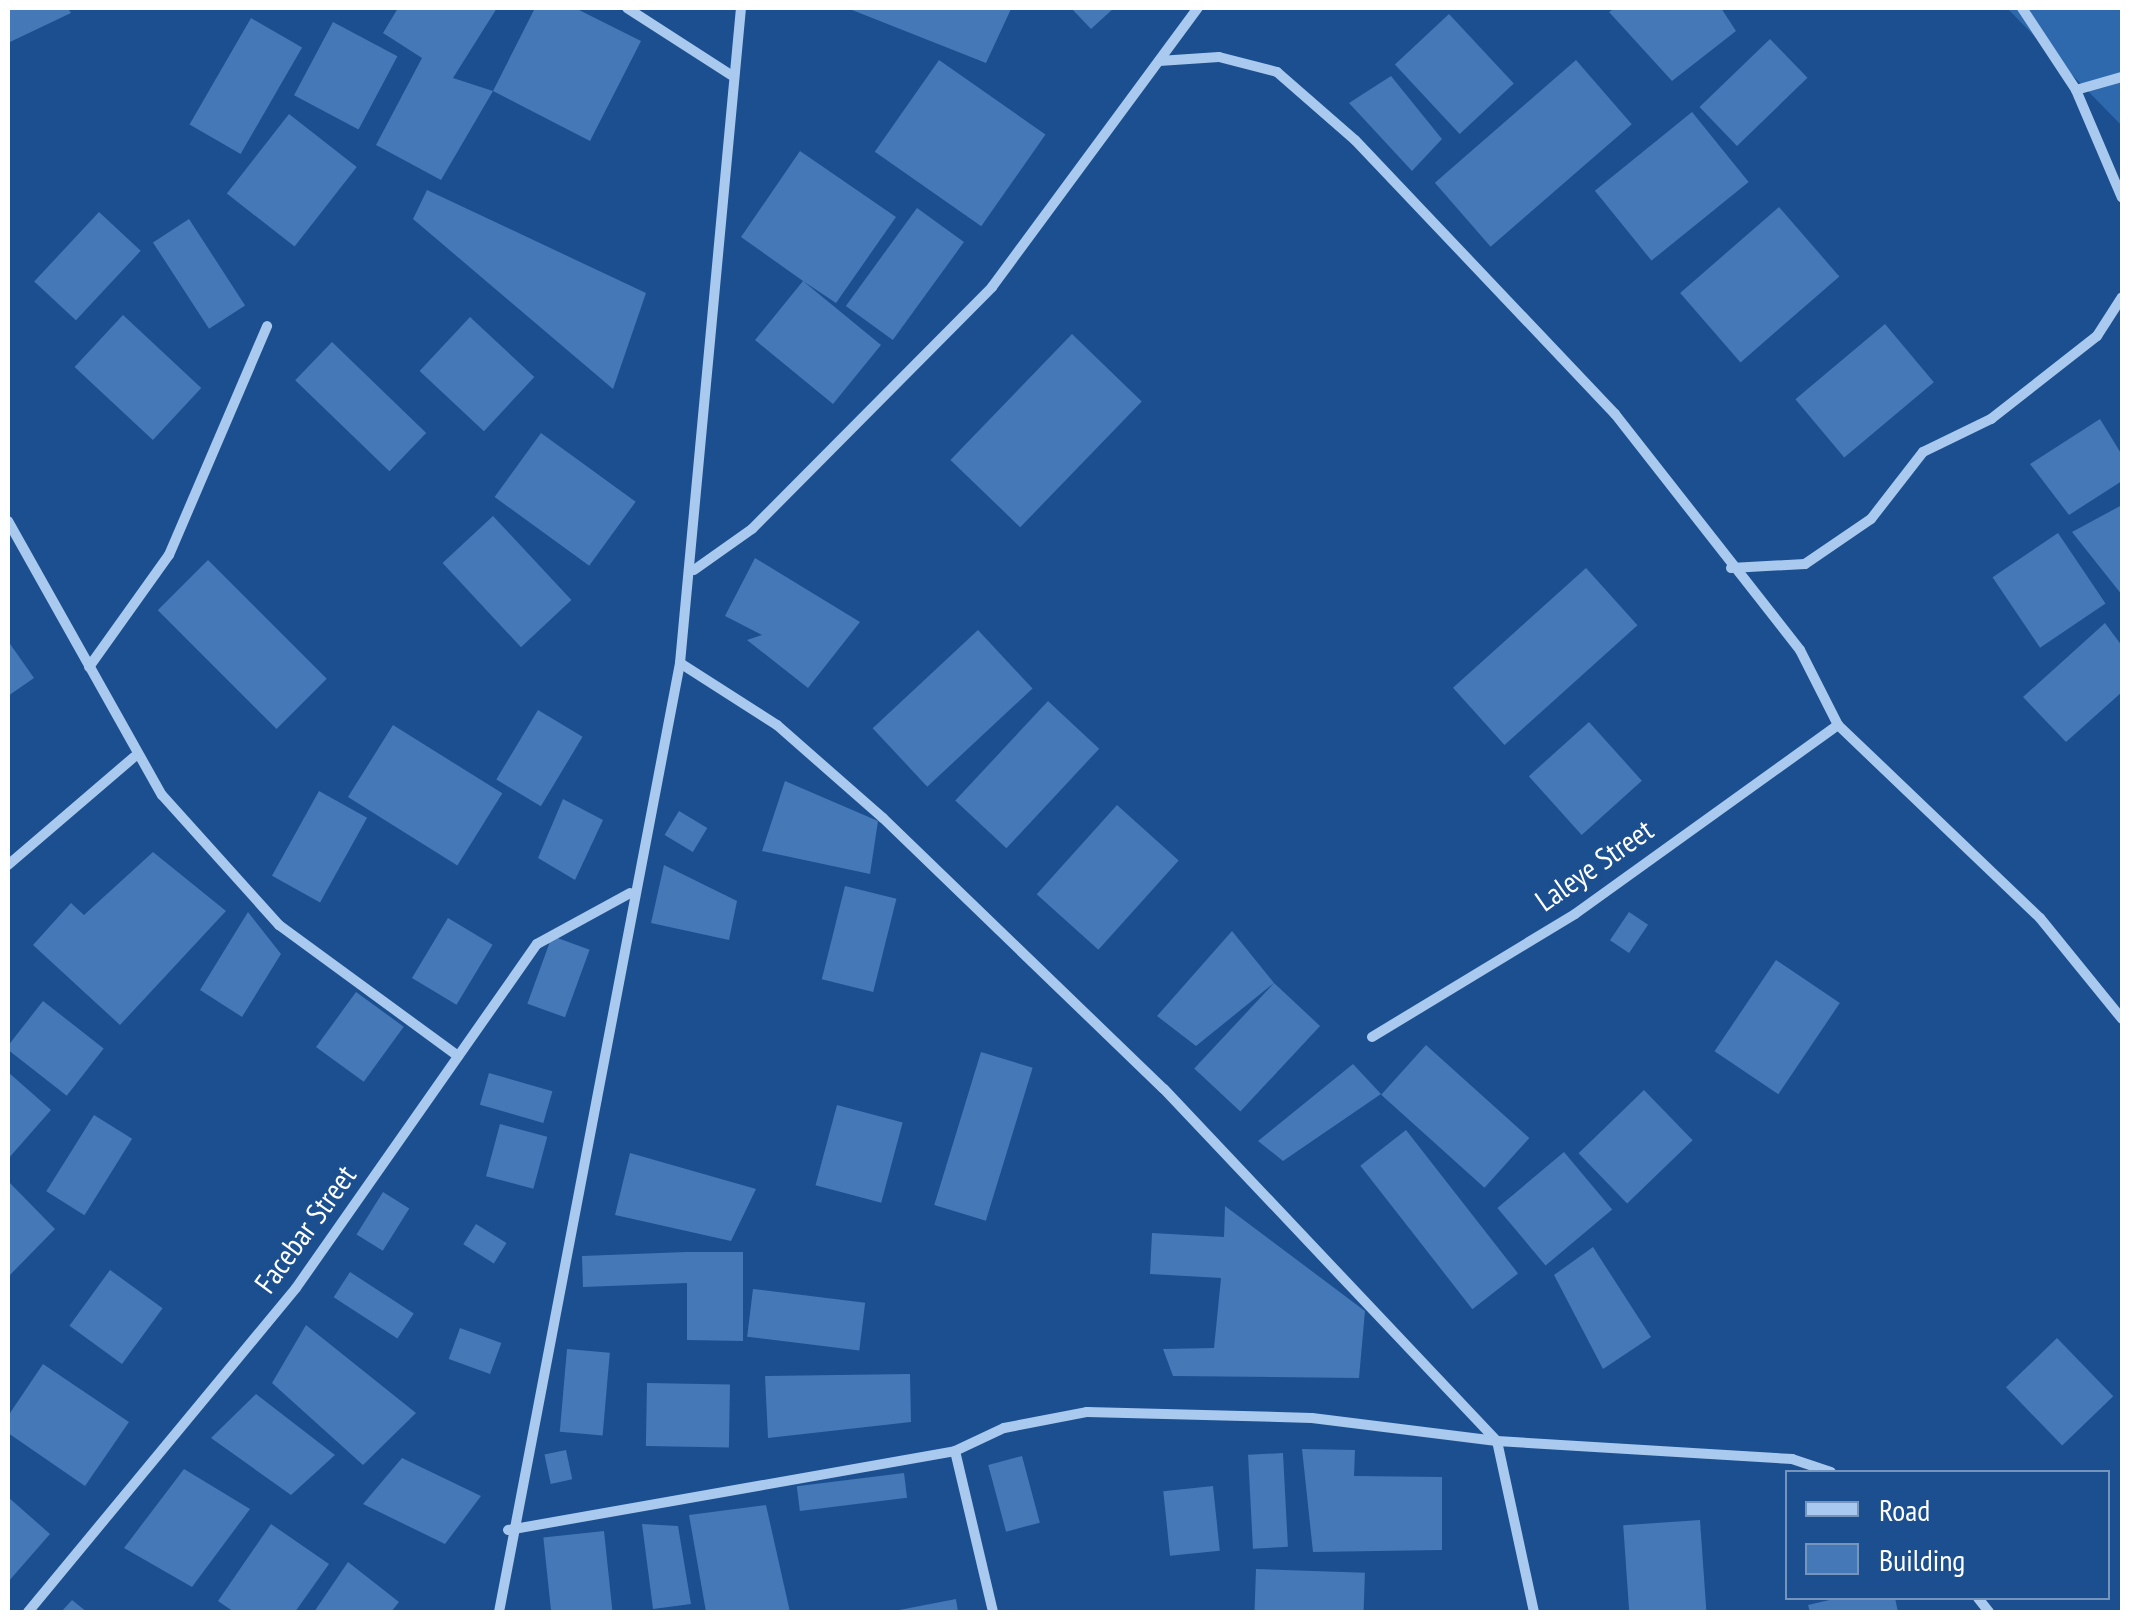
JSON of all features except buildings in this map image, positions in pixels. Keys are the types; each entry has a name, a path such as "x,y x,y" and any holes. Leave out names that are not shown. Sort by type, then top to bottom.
{"street":[{"path":"628,8 731,75"},
{"path":"499,1612 508,1530 630,893 680,663 694,570 731,75 741,8"},
{"path":"694,570 774,508 992,287 1198,8"},
{"path":"2022,8 2076,90 2122,198"},
{"path":"1159,61 1248,62 1322,109 1580,374 1809,663 1838,725 2040,918 2122,1019"},
{"path":"2076,90 2122,77"},
{"path":"1730,568 1805,564 1858,528 1923,452 1991,419 2097,336 2122,297"},
{"path":"89,667 169,555 268,326"},
{"path":"8,521 134,757 279,925 458,1056"},
{"path":"680,663 776,725 883,818 1164,1090 1497,1441 1534,1612"},
{"name":"Laleye Street","path":"1372,1037 1575,914 1838,725"},
{"path":"8,865 134,757"},
{"name":"Facebar Street","path":"28,1612 296,1288 548,932 630,893"},
{"path":"508,1530 954,1451 1004,1428 1087,1412 1312,1418 1497,1441 1792,1459 1825,1470"},
{"path":"954,1451 993,1612"}],"shaded area":[{"path":"2007,8 2122,8 2122,126"}]}
